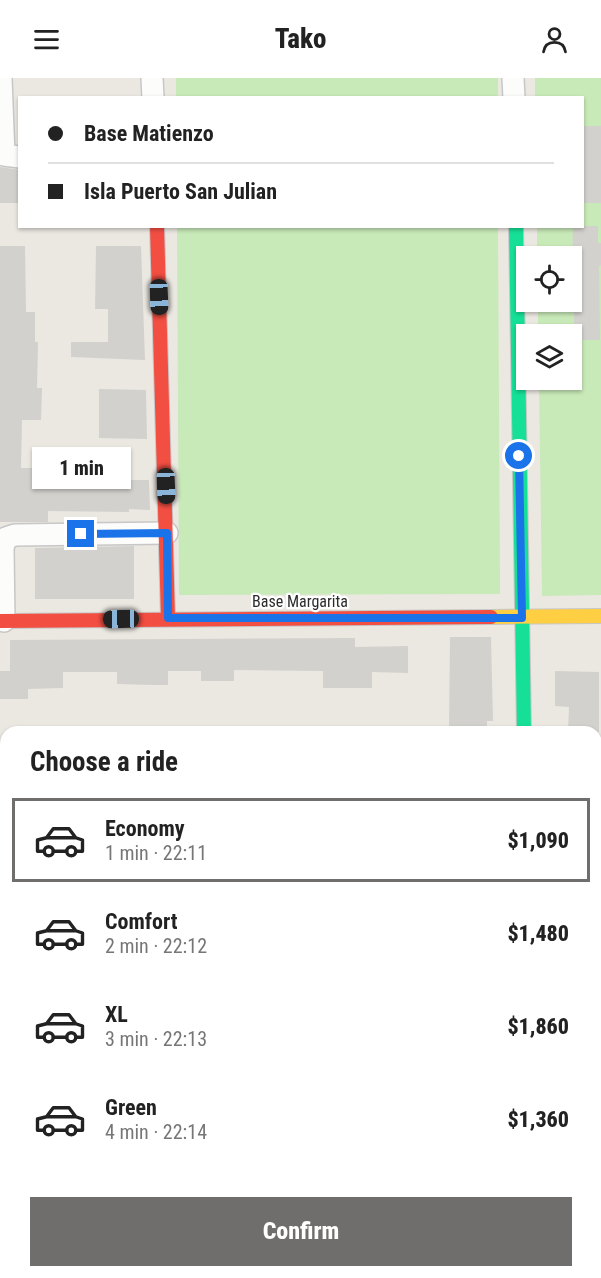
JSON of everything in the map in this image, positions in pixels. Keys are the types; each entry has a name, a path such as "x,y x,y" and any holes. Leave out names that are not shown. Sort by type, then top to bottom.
{"street":[{"path":"1,78 4,155 18,157"},
{"path":"152,78 153,96"},
{"path":"513,78 514,96"},
{"path":"157,228 168,618"},
{"path":"516,228 524,726"},
{"path":"2,621 3,548 6,538 15,535 167,533"},
{"name":"Base Margarita","path":"2,621 601,616"}],"green space":[{"path":"176,78 498,78 498,96 176,96"},
{"path":"535,78 601,78 601,595 542,596 539,390 582,390 582,324 538,324 538,312 582,312 582,246 537,246 537,228 584,228 584,96 535,96"},
{"path":"177,228 498,228 500,594 179,595"}],"building":[{"path":"584,126 601,126 601,203 584,203"},
{"path":"0,167 18,170 18,203 0,203"},
{"path":"598,226 598,243 601,243 600,340 582,340 582,324 574,324 574,312 582,312 582,246 573,246 573,228"},
{"path":"0,246 25,246 26,312 35,312 35,342 38,342 37,388 42,388 41,420 22,420 21,468 47,468 47,480 149,480 150,510 48,511 48,522 0,522"},
{"path":"96,246 141,246 145,360 71,357 71,342 108,342 108,309 95,309"},
{"path":"99,389 146,390 147,439 99,438"},
{"path":"134,546 134,599 35,599 35,548"},
{"path":"450,637 491,637 493,721 487,721 487,726 449,726"},
{"path":"355,638 355,647 408,646 408,673 372,672 372,688 323,688 323,671 234,670 234,681 201,681 201,671 168,671 168,685 117,684 117,672 63,672 63,688 28,689 28,699 0,699 0,671 10,671 10,640"},
{"path":"555,671 599,672 599,726 568,726 569,707 555,706"}],"traffic: fast":[{"path":"516,228 524,726"}],"traffic: slow":[{"path":"491,617 601,616"}],"traffic: jam":[{"path":"157,228 168,618"},
{"path":"0,621 491,617"}],"route":[{"path":"81,534 167,533 168,618 522,618 519,456"}]}
